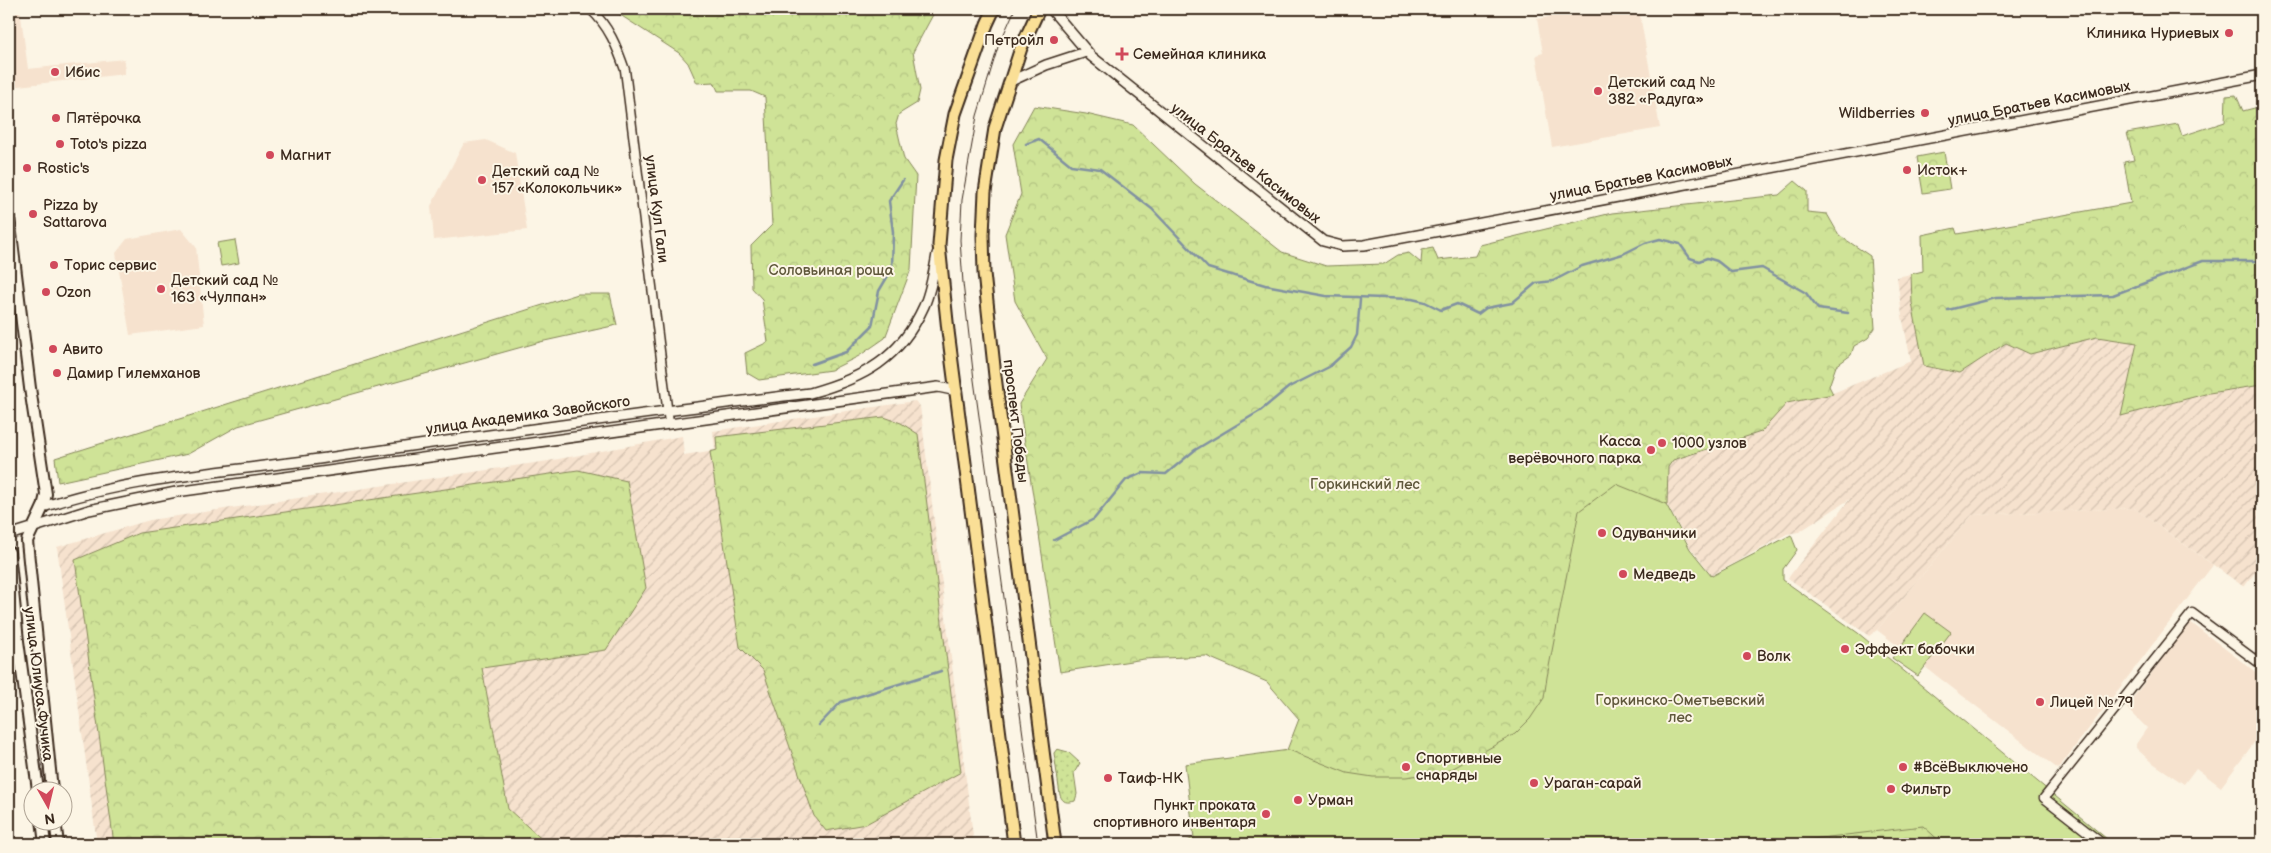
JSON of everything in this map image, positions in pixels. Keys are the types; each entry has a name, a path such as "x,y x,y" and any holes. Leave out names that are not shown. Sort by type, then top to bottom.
{"main road":[{"path":"994,9 955,114 946,160 939,245 1013,843"},
{"name":"проспект Победы","path":"1039,9 1009,82 995,128 985,192 983,235 984,273 995,376 1055,844"},
{"name":"улица Юлиуса Фучика","path":"9,217 30,388 46,494 43,507 27,541 51,780"},
{"name":"улица Юлиуса Фучика","path":"9,552 18,641 37,780"},
{"path":"43,830 45,844"},
{"path":"56,830 58,844"}],"street":[{"name":"улица Кул Гали","path":"590,9 601,18 616,43 626,70 669,423"},
{"path":"987,24 988,9"},
{"name":"улица Братьев Касимовых","path":"1051,9 1086,52 1323,241 1342,246 1364,245 1418,235 2262,75"},
{"path":"1009,82 1046,65 1086,52"},
{"name":"улица Академика Завойского","path":"43,507 120,486 667,409 810,392 862,376 889,355 910,331 925,305 939,245"},
{"name":"улица Академика Завойского","path":"9,534 32,529 89,510 176,492 938,387 956,391"},
{"path":"120,486 115,492 121,502"},
{"path":"2103,844 2044,798 2192,612 2262,665"}],"shaded area":[{"path":"9,9 20,9 28,69 124,59 125,74 9,87"},
{"name":"Детский сад № 382 «Радуга»","path":"1592,9 1639,9 1660,128 1552,147 1536,55 1543,53 1537,19"},
{"name":"Детский сад № 157 «Колокольчик»","path":"486,140 515,153 527,230 434,240 431,206 464,143"},
{"name":"Детский сад № 163 «Чулпан»","path":"181,229 196,247 204,325 130,335 116,253 127,239"},
{"path":"1911,274 1912,303 1924,366 1960,373 2006,343 2030,354 2097,337 2137,343 2121,416 2209,393 2262,385 2262,563 2244,587 2134,508 1972,515 1877,630 1869,636 1788,578 1850,499 1799,532 1787,534 1712,575 1690,547 1667,504 1668,467 1673,460 1761,432 1787,403 1833,393 1911,361 1897,277"},
{"path":"915,401 920,406 974,844 97,844 57,547 150,520 548,461 682,436 684,455 715,450 713,431"},
{"name":"Лицей № 79","path":"2134,508 2213,565 2058,769 1877,630 1972,515"},
{"path":"2190,622 2262,677 2262,732 2221,787 2196,768 2184,784 2150,761 2136,748 2136,744 2147,728 2126,707"}],"green space":[{"name":"Соловьиная роща","path":"611,9 936,9 913,52 920,90 917,103 899,114 896,124 904,159 916,176 911,269 885,338 859,356 831,370 759,380 747,373 745,353 768,342 762,299 752,288 751,246 772,225 765,97 751,91 718,91 714,82 697,83 688,63 679,53"},
{"path":"2236,95 2243,111 2262,106 2262,385 2209,393 2121,416 2137,343 2097,337 2030,354 2006,343 1960,373 1924,366 1912,303 1911,274 1923,271 1922,235 1955,228 1957,234 2131,203 2124,162 2134,160 2127,133 2178,124 2182,136 2225,122 2226,96"},
{"name":"Горкинский лес","path":"1034,106 1086,114 1133,125 1195,184 1282,252 1326,266 1384,264 1398,255 1409,253 1421,263 1422,250 1433,248 1438,260 1475,256 1480,245 1612,213 1779,195 1795,181 1807,191 1807,212 1827,214 1839,235 1870,256 1875,328 1868,338 1854,346 1851,355 1836,366 1829,386 1833,394 1787,403 1761,432 1673,460 1668,467 1667,504 1643,502 1547,698 1532,720 1513,737 1451,772 1406,780 1323,782 1287,750 1299,719 1267,682 1206,656 1144,659 1060,672 1019,404 1047,359 1015,301 1005,234 1021,194 1013,144"},
{"path":"1944,152 1950,189 1923,193 1917,157"},
{"path":"235,240 239,263 221,266 217,243"},
{"path":"578,294 610,294 617,325 540,342 238,426 188,454 58,482 55,458"},
{"path":"884,417 901,423 918,434 961,772 866,824 826,831 814,816 763,670 740,647 710,452 717,450 716,437"},
{"path":"578,470 627,481 646,588 606,650 482,668 508,809 547,844 114,844 75,560 139,533"},
{"name":"Горкинско-Ометьевский лес","path":"1616,484 1666,504 1690,549 1712,576 1791,535 1797,550 1783,569 1783,580 1858,633 2113,844 1943,844 1923,826 1769,844 1180,844 1194,838 1185,764 1289,750 1347,773 1373,777 1406,777 1448,771 1515,734 1530,719 1544,698 1579,511"},
{"path":"1925,613 1951,632 1918,676 1892,658"},
{"path":"1057,749 1068,752 1080,763 1074,773 1077,794 1075,801 1066,802 1062,800 1060,795 1054,753"},
{"path":"1925,823 1947,844 1484,844"}],"waterway":[{"path":"1026,144 1039,139 1071,165 1100,169 1152,209 1208,268 1265,285 1326,296 1412,299 1425,302 1441,310 1457,304 1478,314 1486,308 1512,303 1536,283 1553,281 1582,266 1623,254 1645,243 1660,239 1680,244 1690,258 1699,261 1707,258 1717,261 1731,272 1762,268 1806,293 1818,309 1848,313"},
{"path":"812,364 846,352 872,326 879,291 892,269 893,232 889,201 903,180"},
{"path":"1948,310 1996,298 2113,295 2203,261 2262,261"},
{"path":"1054,540 1094,519 1126,480 1142,473 1166,474 1195,450 1260,411 1289,387 1329,367 1351,347 1357,335 1360,299"},
{"path":"819,725 841,702 941,671"}],"tram line":[{"path":"1015,9 998,47 977,116 962,200 960,240 974,380 1038,844"}],"place":[{"name":"Клиника Нуриевых","path":"2229,33"},
{"name":"Петройл","path":"1054,40"},
{"name":"Семейная клиника","path":"1122,54"},
{"name":"Ибис","path":"55,72"},
{"name":"Детский сад № 382 «Радуга»","path":"1598,91"},
{"name":"Wildberries","path":"1925,113"},
{"name":"Пятёрочка","path":"56,118"},
{"name":"Toto's pizza","path":"60,144"},
{"name":"Магнит","path":"270,155"},
{"name":"Rostic's","path":"27,168"},
{"name":"Исток+","path":"1907,170"},
{"name":"Детский сад № 157 «Колокольчик»","path":"482,180"},
{"name":"Pizza by Sattarova","path":"33,214"},
{"name":"Торис сервис","path":"54,265"},
{"name":"Детский сад № 163 «Чулпан»","path":"161,289"},
{"name":"Ozon","path":"46,292"},
{"name":"Авито","path":"53,349"},
{"name":"Дамир Гилемханов","path":"57,373"},
{"name":"1000 узлов","path":"1662,443"},
{"name":"Касса верёвочного парка","path":"1651,450"},
{"name":"Одуванчики","path":"1602,533"},
{"name":"Медведь","path":"1623,574"},
{"name":"Эффект бабочки","path":"1845,649"},
{"name":"Волк","path":"1747,656"},
{"name":"Лицей № 79","path":"2040,702"},
{"name":"Спортивные снаряды","path":"1406,767"},
{"name":"#ВсёВыключено","path":"1903,767"},
{"name":"Таиф-НК","path":"1108,778"},
{"name":"Ураган-сарай","path":"1534,783"},
{"name":"Фильтр","path":"1891,789"},
{"name":"Урман","path":"1298,800"},
{"name":"Пункт проката спортивного инвентаря","path":"1266,814"}]}
